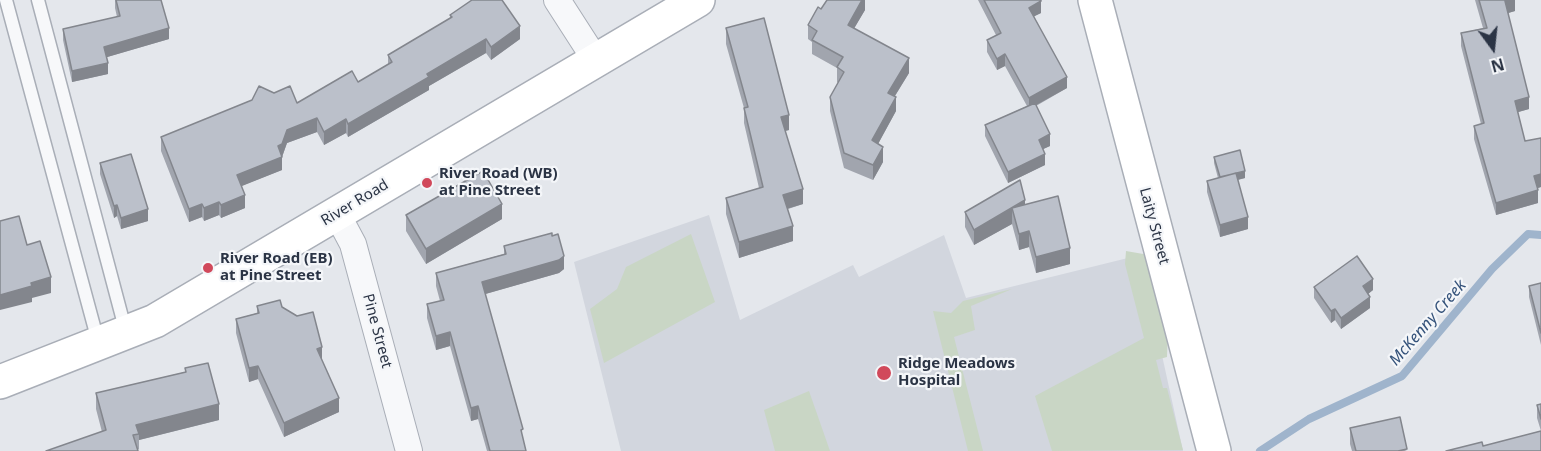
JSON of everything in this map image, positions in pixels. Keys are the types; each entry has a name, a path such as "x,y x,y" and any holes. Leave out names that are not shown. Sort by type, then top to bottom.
{"street":[{"path":"556,0 595,59"},
{"name":"River Road","path":"0,382 155,321 698,0"},
{"name":"Laity Street","path":"1095,0 1214,451"},
{"name":"Pine Street","path":"337,214 353,244 410,451"}],"lane":[{"path":"6,0 113,339"},
{"path":"38,0 113,339"}],"shaded area":[{"name":"Ridge Meadows Hospital","path":"709,215 740,320 853,265 859,277 944,235 966,298 1140,255 1183,451 621,451 574,262"}],"green space":[{"path":"691,234 715,302 604,363 590,309 617,289 626,267"},
{"path":"1126,251 1149,255 1168,329 1167,357 1156,360 1163,388 1167,388 1183,450 1052,451 1035,396 1144,338 1125,264"},
{"path":"1012,289 971,306 975,330 954,337 983,451 968,451 933,311 951,313 963,301"},
{"path":"809,391 830,451 775,451 764,410"}],"building":[{"path":"116,0 161,0 169,28 104,47 108,63 72,71 63,29 120,16"},
{"path":"472,0 502,0 520,26 491,47 486,39 427,74 429,77 348,124 346,119 324,132 317,118 287,130 282,144 278,146 282,157 237,175 245,195 221,205 219,202 204,208 202,204 189,209 161,137 252,100 259,86 274,93 290,86 297,103 352,71 358,82 392,62 388,55 452,17 450,15"},
{"path":"827,0 862,0 848,25 909,58 888,93 896,97 872,140 883,147 873,165 844,153 830,97 844,72 837,67 843,57 812,40 817,31 808,25 818,7 821,9"},
{"path":"984,0 1041,0 1029,8 1067,77 1029,98 1005,54 997,59 987,40 1001,33"},
{"path":"1479,0 1509,0 1505,1 1529,97 1515,101 1525,141 1541,138 1541,174 1534,176 1538,190 1496,203 1474,126 1484,123 1461,33 1487,28"},
{"path":"764,18 789,115 781,117 803,189 783,195 793,226 739,242 726,198 763,187 744,108 748,107 726,28"},
{"path":"1035,103 1050,134 1039,140 1045,154 1008,172 985,125"},
{"path":"1240,150 1245,171 1220,177 1214,157"},
{"path":"131,154 148,209 121,218 117,205 114,206 100,163"},
{"path":"483,171 502,204 426,249 406,215"},
{"path":"1236,173 1248,217 1220,225 1207,181"},
{"path":"1020,180 1025,200 974,230 965,212"},
{"path":"1058,196 1070,248 1036,257 1029,231 1019,234 1012,208"},
{"path":"19,216 27,245 40,241 51,277 31,283 32,286 0,295 0,221"},
{"path":"552,233 552,236 558,234 564,256 559,260 482,282 523,429 521,430 526,451 490,451 478,406 471,408 450,332 436,336 427,304 444,300 436,273 506,254 504,246"},
{"path":"1357,256 1373,279 1363,286 1370,297 1341,318 1335,309 1331,311 1314,287"},
{"path":"1541,283 1541,333 1529,286"},
{"path":"280,300 282,307 297,316 313,312 322,347 317,349 339,398 284,423 258,366 249,368 236,319 259,313 257,306"},
{"path":"208,363 219,404 136,425 139,434 133,435 138,451 46,451 106,430 96,393 186,372 185,368"},
{"path":"1541,404 1541,419 1537,405"},
{"path":"1400,417 1407,449 1356,451 1350,428"},
{"path":"1541,431 1541,451 1446,451 1482,442 1483,446"}],"waterway":[{"name":"McKenny Creek","path":"1260,451 1309,419 1402,376 1492,269 1528,234 1541,235"}],"place":[{"name":"River Road (WB) at Pine Street","path":"427,183"},
{"name":"River Road (EB) at Pine Street","path":"208,268"},
{"name":"Ridge Meadows Hospital","path":"884,373"}]}
